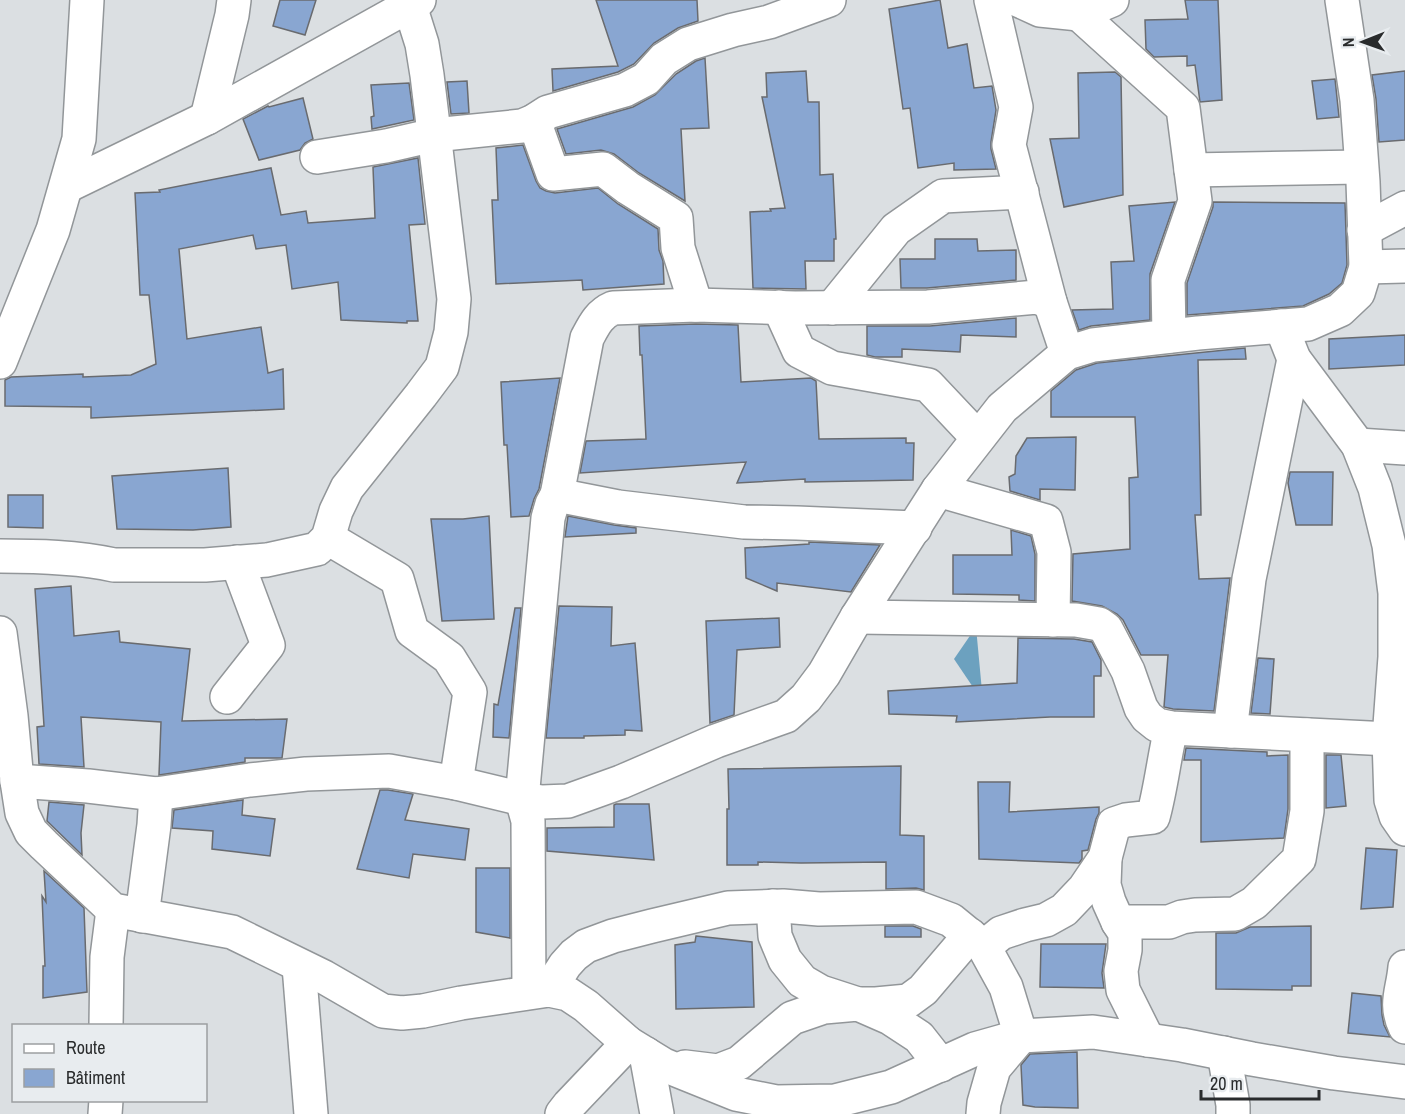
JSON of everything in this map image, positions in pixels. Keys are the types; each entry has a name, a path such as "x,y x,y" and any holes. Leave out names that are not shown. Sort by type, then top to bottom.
{"street":[{"path":"0,362 53,230 79,139 87,0"},
{"path":"207,118 234,0"},
{"path":"317,158 434,135 522,126 548,112 626,90 646,79 664,59 688,44 769,22 829,0"},
{"path":"991,0 1016,107 1009,145 1050,302 1067,353"},
{"path":"1018,0 1040,10 1079,14 1112,0"},
{"path":"16,781 156,794 318,773 389,771 456,783 522,799 542,802 568,801 621,782 716,741 786,716 806,698 824,674 857,617 938,490 978,438 1002,408 1067,353 1093,345 1308,324 1340,310 1358,293 1366,267 1363,182 1358,100 1342,0"},
{"path":"0,556 44,556 114,565 205,565 267,560 317,549 328,538 336,511 347,488 442,367 451,332 454,299 415,3 207,118 67,186"},
{"path":"1079,14 1183,108 1196,201 1168,280 1169,336"},
{"path":"534,121 553,174 603,169 628,188 676,218 678,248 696,306"},
{"path":"1191,170 1361,167"},
{"path":"832,308 896,229 943,196 1022,192"},
{"path":"1364,230 1405,208"},
{"path":"1366,267 1405,266"},
{"path":"539,991 528,820 522,799 548,518 557,495 587,338 599,318 604,312 613,308 928,307 1037,297 1050,302"},
{"path":"779,307 799,351 832,368 928,385 978,438"},
{"path":"1281,326 1294,359 1358,445 1375,488 1400,591 1389,739 1391,800 1395,816 1405,830"},
{"path":"1230,731 1249,579 1294,359"},
{"path":"1358,445 1405,448"},
{"path":"938,490 1046,521 1054,552 1053,620"},
{"path":"557,495 618,507 744,522 915,528"},
{"path":"328,538 397,579 412,631 449,658 470,692 456,783"},
{"path":"227,697 268,645 237,562"},
{"path":"857,617 1076,620 1099,624 1106,629 1128,671 1141,708 1147,717 1157,724 1171,728 1389,739"},
{"path":"0,633 11,716 16,781 22,813 31,832 128,913 232,932 324,977 383,1011 402,1013 423,1011 539,991 568,994 646,1054 736,1094 776,1102 835,1101 891,1087 975,1049 1021,1036 1093,1032 1182,1045 1335,1073 1405,1082"},
{"path":"1148,1040 1123,990 1121,971 1125,933 1109,902 1104,885 1105,858 1114,825 1126,820 1153,817 1171,728"},
{"path":"1118,922 1169,922 1195,915 1235,915 1254,903 1299,859 1307,811 1307,735"},
{"path":"106,1024 107,957 128,913 154,825 156,794"},
{"path":"561,1114 568,1105 646,1054 718,1071 740,1063 792,1018 824,1007 908,1001 977,941 1046,920 1064,910 1084,890 1105,858"},
{"path":"773,906 775,936 785,960 802,981 821,992 858,1004 890,1018 950,1061 966,1075 973,1114"},
{"path":"539,991 586,946 642,928 728,908 916,907 951,920 977,941 1006,987 1021,1036"},
{"path":"768,1038 782,991 785,960"},
{"path":"299,966 311,1114"},
{"path":"1405,967 1398,1004 1405,1027"},
{"path":"983,1114 994,1068 1021,1036"},
{"path":"1224,1053 1233,1114"},
{"path":"646,1054 657,1114"},
{"path":"859,1095 879,1105 888,1114"}],"shaded area":[{"path":"976,627 983,702 954,659"}],"building":[{"path":"280,0 316,0 305,35 273,26"},
{"path":"596,0 697,0 698,21 678,28 654,43 634,64 618,72 553,91 552,69 618,66"},
{"path":"940,0 948,48 967,44 974,88 992,86 996,110 991,149 996,169 954,170 954,163 918,168 910,108 903,109 889,9"},
{"path":"1185,0 1218,0 1222,100 1200,102 1195,65 1187,66 1187,56 1154,57 1146,49 1145,20 1188,19"},
{"path":"705,58 709,128 681,129 685,201 639,173 614,154 601,150 566,154 557,129 633,107 655,95 676,74"},
{"path":"806,71 808,102 819,102 820,175 833,174 836,239 834,239 834,261 805,261 806,289 753,288 750,212 785,208 762,97 767,97 766,73"},
{"path":"1405,71 1405,140 1379,142 1372,75"},
{"path":"1115,72 1121,77 1123,195 1064,207 1050,139 1079,138 1078,73"},
{"path":"1335,79 1339,117 1317,119 1312,81"},
{"path":"467,81 469,113 451,114 447,82"},
{"path":"409,83 414,120 372,129 371,117 374,116 371,85"},
{"path":"303,98 313,139 305,143 300,150 259,160 243,119 268,106"},
{"path":"523,145 540,188 555,193 598,188 618,204 658,229 664,284 583,290 582,280 496,284 492,200 498,200 496,148"},
{"path":"418,158 425,224 409,225 418,321 407,321 407,323 341,320 338,282 292,289 286,245 256,249 253,235 179,249 187,339 261,327 268,373 283,369 284,409 91,418 91,407 5,406 5,380 11,377 131,375 156,364 149,295 140,295 135,193 160,192 159,190 271,168 281,215 306,211 308,223 375,218 373,167"},
{"path":"1175,202 1150,274 1150,320 1091,326 1079,330 1072,310 1113,309 1111,262 1134,261 1129,206"},
{"path":"1213,202 1345,203 1347,265 1342,283 1329,294 1303,306 1187,315 1187,283"},
{"path":"935,239 977,239 978,251 1016,250 1016,280 927,288 901,288 900,259 935,259"},
{"path":"1016,318 1016,337 961,335 960,352 902,349 902,357 867,355 867,326 930,326"},
{"path":"738,325 741,382 811,378 816,381 819,439 906,438 906,443 914,443 913,480 805,482 805,479 737,483 746,462 580,473 586,441 646,439 639,326"},
{"path":"1405,335 1405,365 1329,369 1329,339"},
{"path":"1245,348 1246,359 1198,360 1201,515 1195,515 1199,579 1230,578 1214,711 1173,709 1164,707 1168,655 1141,655 1123,620 1117,614 1102,606 1072,601 1073,554 1130,549 1129,478 1138,477 1135,417 1051,417 1051,391 1076,370 1097,363"},
{"path":"560,378 539,489 529,516 511,517 501,382"},
{"path":"1076,437 1075,490 1040,489 1040,500 1010,491 1009,477 1015,474 1016,456 1027,438"},
{"path":"228,468 231,527 193,530 117,529 112,476"},
{"path":"1290,472 1333,472 1332,525 1296,525 1288,483"},
{"path":"8,495 43,495 43,528 8,527"},
{"path":"489,516 494,619 442,621 431,519"},
{"path":"568,516 636,528 636,533 565,537"},
{"path":"1011,530 1031,536 1035,554 1035,601 1019,600 1019,595 953,594 953,555 1012,555"},
{"path":"809,542 880,545 851,592 777,583 777,591 746,578 745,548 809,544"},
{"path":"71,586 74,636 119,631 120,642 190,649 182,721 287,719 282,758 245,758 245,762 159,775 161,722 81,717 84,767 39,764 37,727 44,726 35,589"},
{"path":"559,606 612,607 611,646 635,643 642,731 625,730 625,735 584,736 584,738 546,738"},
{"path":"515,608 521,608 509,738 493,737 494,704 498,705"},
{"path":"779,618 780,647 737,650 734,715 710,723 706,621"},
{"path":"1018,638 1074,639 1092,642 1101,660 1101,676 1094,676 1094,717 956,722 957,716 889,714 888,691 1017,683"},
{"path":"1258,658 1274,659 1270,714 1251,713"},
{"path":"1186,748 1267,752 1267,756 1288,755 1288,809 1284,838 1201,842 1201,760 1184,760"},
{"path":"1326,755 1341,755 1346,806 1326,808"},
{"path":"901,766 900,835 924,836 924,890 886,889 886,862 758,862 758,865 727,865 728,769"},
{"path":"978,782 1010,782 1009,812 1099,807 1088,850 1082,851 1082,859 1079,863 979,859"},
{"path":"380,790 413,794 405,820 469,829 465,860 413,854 409,878 357,869"},
{"path":"243,800 242,815 275,819 270,856 212,849 213,831 172,828 174,810"},
{"path":"49,802 84,805 81,833 82,855 47,821"},
{"path":"649,804 654,860 547,851 547,828 614,827 614,805"},
{"path":"1366,848 1397,850 1393,907 1361,909"},
{"path":"476,868 510,868 510,938 476,932"},
{"path":"44,871 84,908 87,992 43,998 43,966 45,966 42,896 46,902"},
{"path":"885,926 913,926 921,929 921,937 885,937"},
{"path":"1311,926 1311,986 1292,986 1292,990 1216,989 1216,933 1236,933 1250,927"},
{"path":"696,936 752,942 754,1007 676,1009 675,945 695,942"},
{"path":"1041,944 1106,944 1102,973 1104,988 1040,987"},
{"path":"1352,993 1381,996 1384,1025 1390,1037 1348,1033"},
{"path":"1077,1052 1078,1108 1023,1105 1021,1065 1030,1054"}]}
